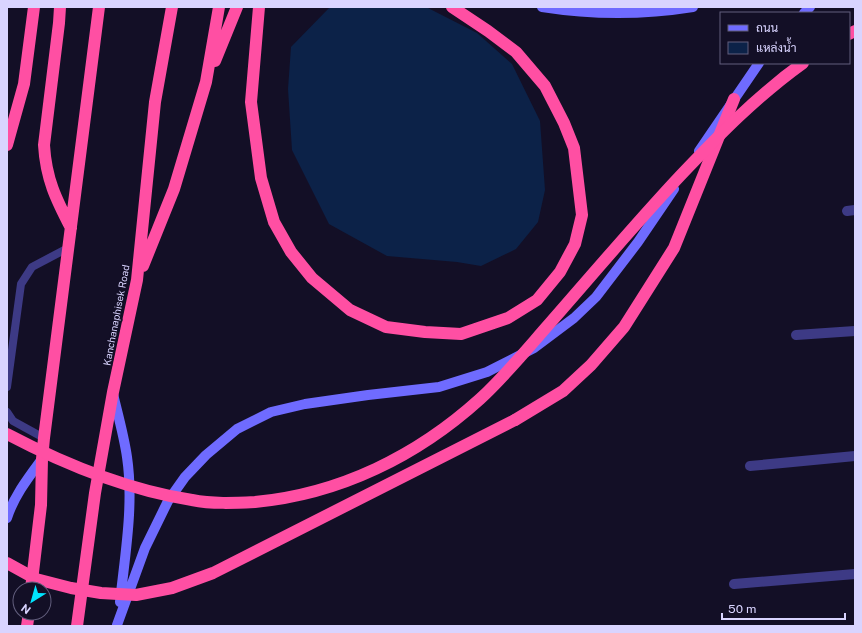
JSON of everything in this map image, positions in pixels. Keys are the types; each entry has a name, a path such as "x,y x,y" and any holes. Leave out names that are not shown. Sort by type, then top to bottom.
{"highway":[{"path":"7,145 11,136 24,84 34,7"},
{"path":"60,7 44,145 45,163 53,193 71,225"},
{"path":"32,581 41,505 44,438 99,7"},
{"name":"Kanchanaphisek Road","path":"77,626 95,493 113,392 137,280 155,102 172,7"},
{"path":"206,82 219,7"},
{"path":"137,280 174,189 206,82 237,7"},
{"path":"259,7 251,102 260,178 274,222 291,252 312,278 350,310 386,327 425,332 461,334 508,318 537,300 560,272 575,244 582,216 574,148 564,123 545,86 516,52 452,7"},
{"path":"7,434 68,463 120,482 169,496 220,503 282,499 314,492 341,484 382,466 410,452 429,440 480,399 512,366 663,195 712,143 761,95 802,64"},
{"path":"7,563 36,579 71,588 101,593 136,595 172,588 213,573 515,420 562,391 591,365 624,327 674,248 734,100"}],"main road":[{"path":"542,7 571,12 618,14 665,12 693,7"},
{"path":"117,626 145,548 168,501 185,477 206,455 237,429 271,412 313,402 439,387 487,372 534,348 574,318 601,292 638,242 758,64"},
{"path":"113,392 127,457 130,493 129,523 117,626"},
{"path":"7,518 18,492 42,459"}],"street":[{"path":"796,335 855,330"},
{"path":"750,466 855,456"},
{"path":"734,584 855,574"}],"lane":[{"path":"7,387 21,284 32,267 68,248"},
{"path":"7,412 13,422 44,438"}],"water":[{"path":"330,7 428,8 477,33 512,64 540,121 545,190 538,222 516,249 481,266 457,262 387,256 329,224 292,150 288,89 291,47"}]}
